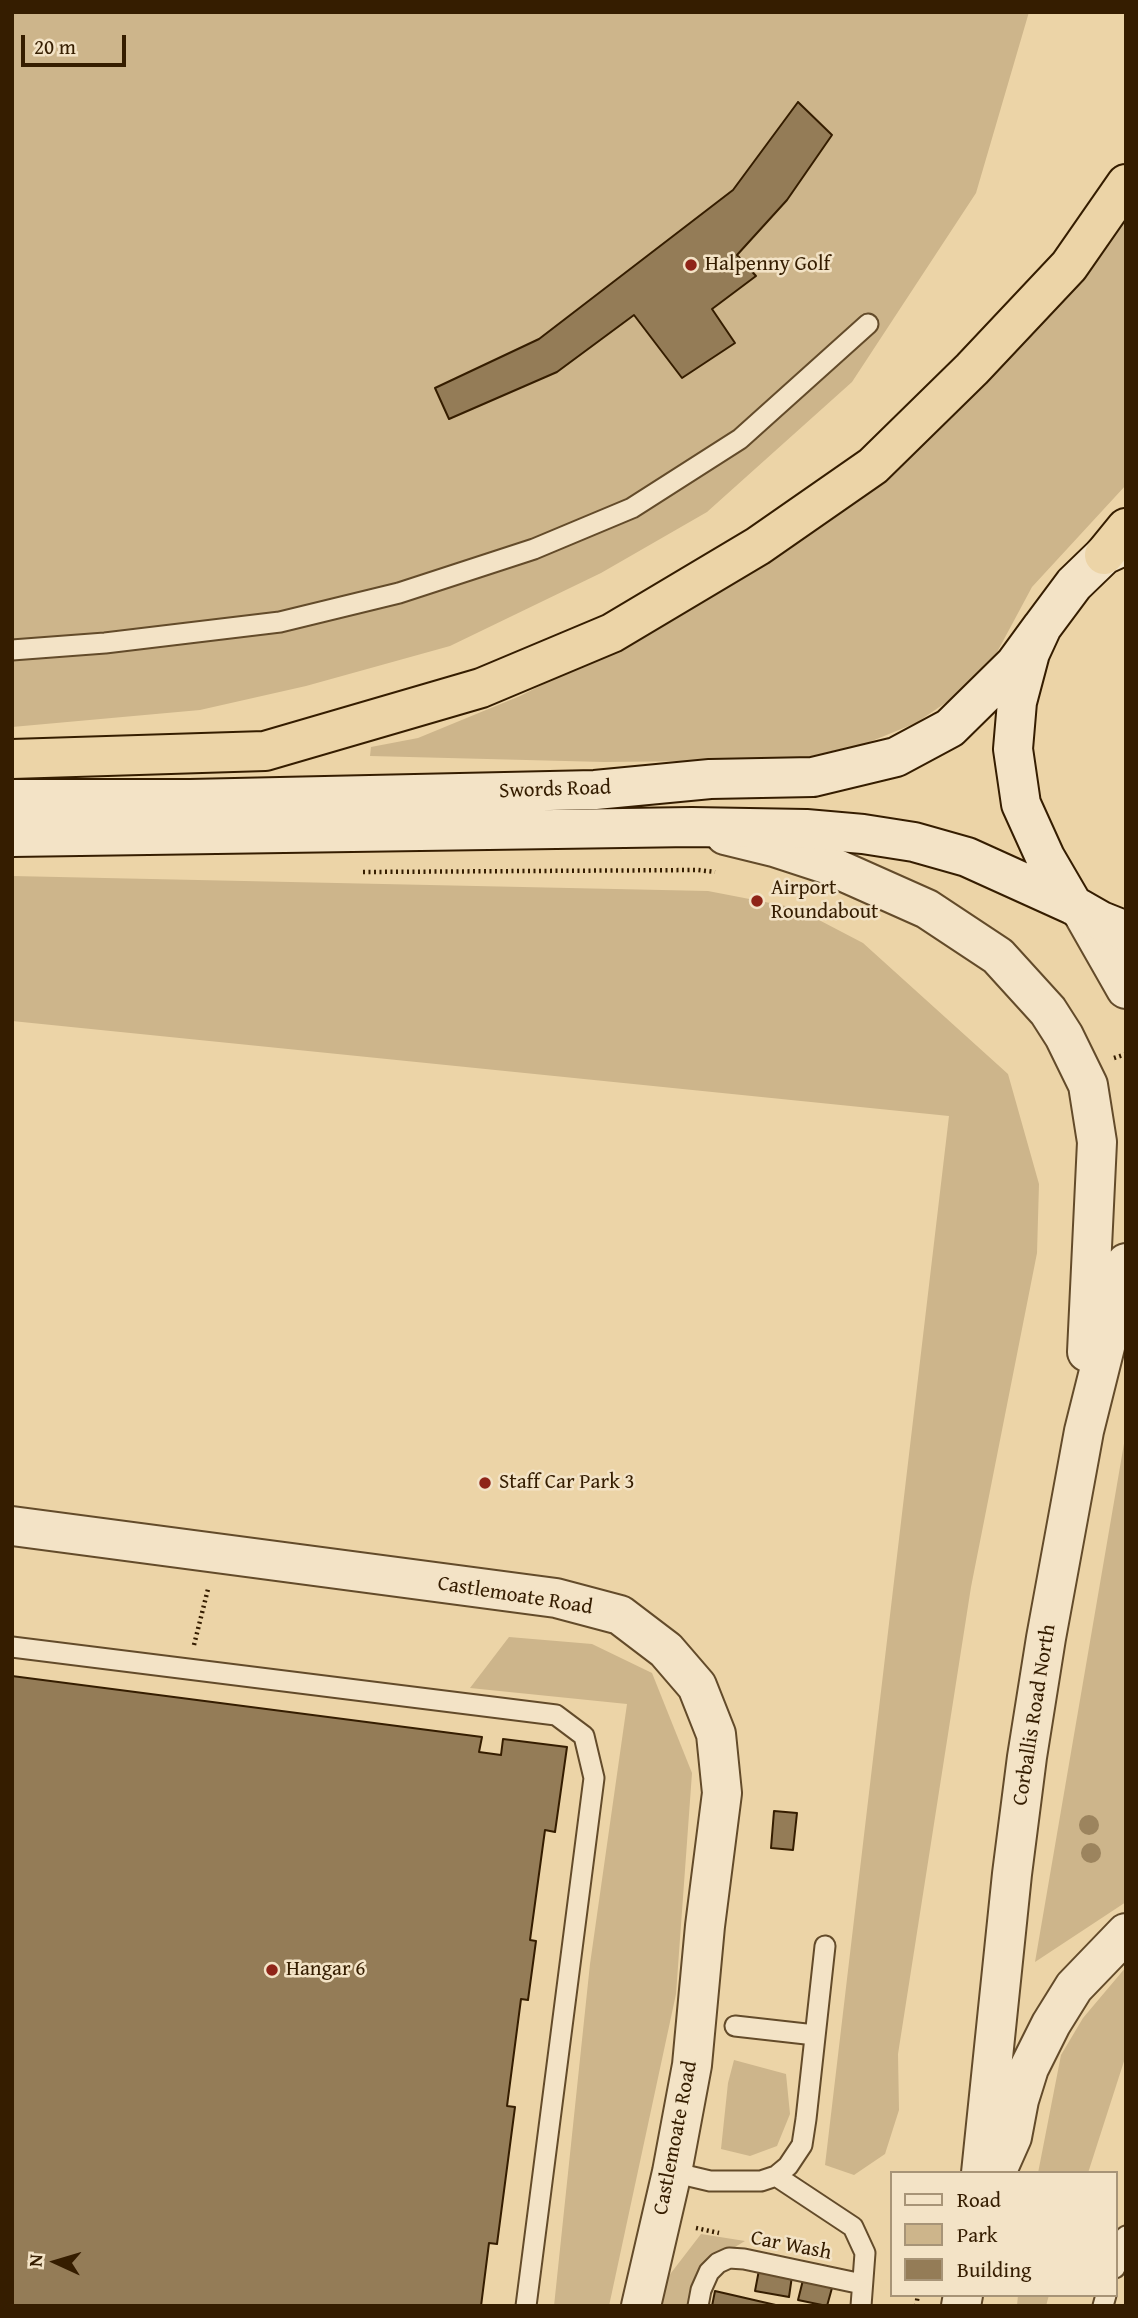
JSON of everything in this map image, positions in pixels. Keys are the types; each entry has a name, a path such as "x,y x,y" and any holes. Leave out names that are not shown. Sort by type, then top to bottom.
{"highway":[{"path":"12,759 265,751 481,688 612,633 758,547 873,466 972,369 1069,265 1126,184"}],"street":[{"path":"1119,543 1074,584 1042,627 1030,653 1017,702 1013,749 1021,804 1045,857 1126,989"},
{"name":"Swords Road","path":"12,799 190,799 595,790 696,780 813,777 896,757 950,729 1015,664 1042,627"},
{"path":"12,766 134,773 595,773 696,780"},
{"path":"692,827 774,847 826,864 927,909 998,956 1048,1011 1064,1036 1088,1085 1097,1142 1084,1431"},
{"name":"Swords Road","path":"12,837 692,827 806,829 915,842 967,858 1077,907"},
{"path":"1077,907 1126,931"},
{"name":"Corballis Road North","path":"982,2171 1012,1874 1046,1638 1084,1431 1126,1263"},
{"name":"Castlemoate Road","path":"12,1526 556,1598 620,1615 666,1650 697,1686 716,1734 722,1793 705,1926 692,2065 672,2172 641,2306"},
{"path":"997,2171 1012,2137 1029,2068 1051,2024 1074,1987 1126,1933"}],"lane":[{"path":"12,650 105,643 280,622 399,593 534,550 632,508 740,439 868,324"},
{"path":"12,1647 556,1715 584,1736 594,1778 526,2306"},
{"path":"672,2172 710,2181 761,2181 776,2176 788,2166 802,2146 825,1946"},
{"path":"735,2026 815,2035"},
{"path":"776,2176 853,2227 865,2253 861,2306"},
{"path":"1117,2262 1126,2235"},
{"name":"Car Wash","path":"698,2306 709,2272 718,2263 729,2258 862,2284"}],"path":[{"path":"358,872 698,870 721,873"},
{"path":"1116,1058 1126,1054"},
{"path":"188,1669 208,1593"}],"green space":[{"path":"12,12 1029,12 976,193 852,382 707,512 601,573 450,646 306,686 200,710 12,727"},
{"path":"1126,211 1126,485 1032,587 995,656 973,684 916,723 867,743 795,760 604,762 370,756 371,747 418,738 520,696 615,648 739,579"},
{"path":"12,876 708,891 796,908 863,943 1008,1074 1039,1184 1037,1253 971,1587 898,2054 899,2110 885,2154 854,2175 825,2165 949,1116 12,1021"},
{"path":"1126,1432 1126,1902 1035,1962"},
{"path":"509,1637 592,1644 652,1673 692,1773 676,1994 609,2306 554,2306 590,1964 627,1704 470,1688"},
{"path":"1126,1967 1126,2055 1089,2171 1038,2171 1061,2055 1083,2018"},
{"path":"734,2060 786,2074 790,2114 777,2146 750,2156 721,2149 728,2083"},
{"path":"701,2234 745,2241 705,2265 687,2306 657,2306 661,2286"},
{"path":"1018,2297 1048,2297 1046,2306 1017,2306"}],"building":[{"name":"Halpenny Golf","path":"798,102 832,135 787,200 737,255 756,276 712,309 735,343 682,378 634,315 557,372 449,419 435,388 539,339 733,190"},
{"name":"Hangar 6","path":"12,1676 482,1737 479,1752 501,1755 503,1739 567,1747 555,1832 545,1830 530,1940 536,1941 528,2000 521,1999 507,2106 515,2107 497,2244 489,2243 481,2306 12,2306"},
{"path":"774,1811 797,1813 793,1850 771,1848"},
{"path":"759,2270 792,2276 789,2297 755,2291"},
{"path":"803,2280 832,2288 827,2306 798,2300"},
{"path":"715,2291 780,2306 712,2306"}],"place":[{"name":"Halpenny Golf","path":"691,265"},
{"name":"Airport Roundabout","path":"757,901"},
{"name":"Staff Car Park 3","path":"485,1483"},
{"name":"Hangar 6","path":"272,1970"}]}
